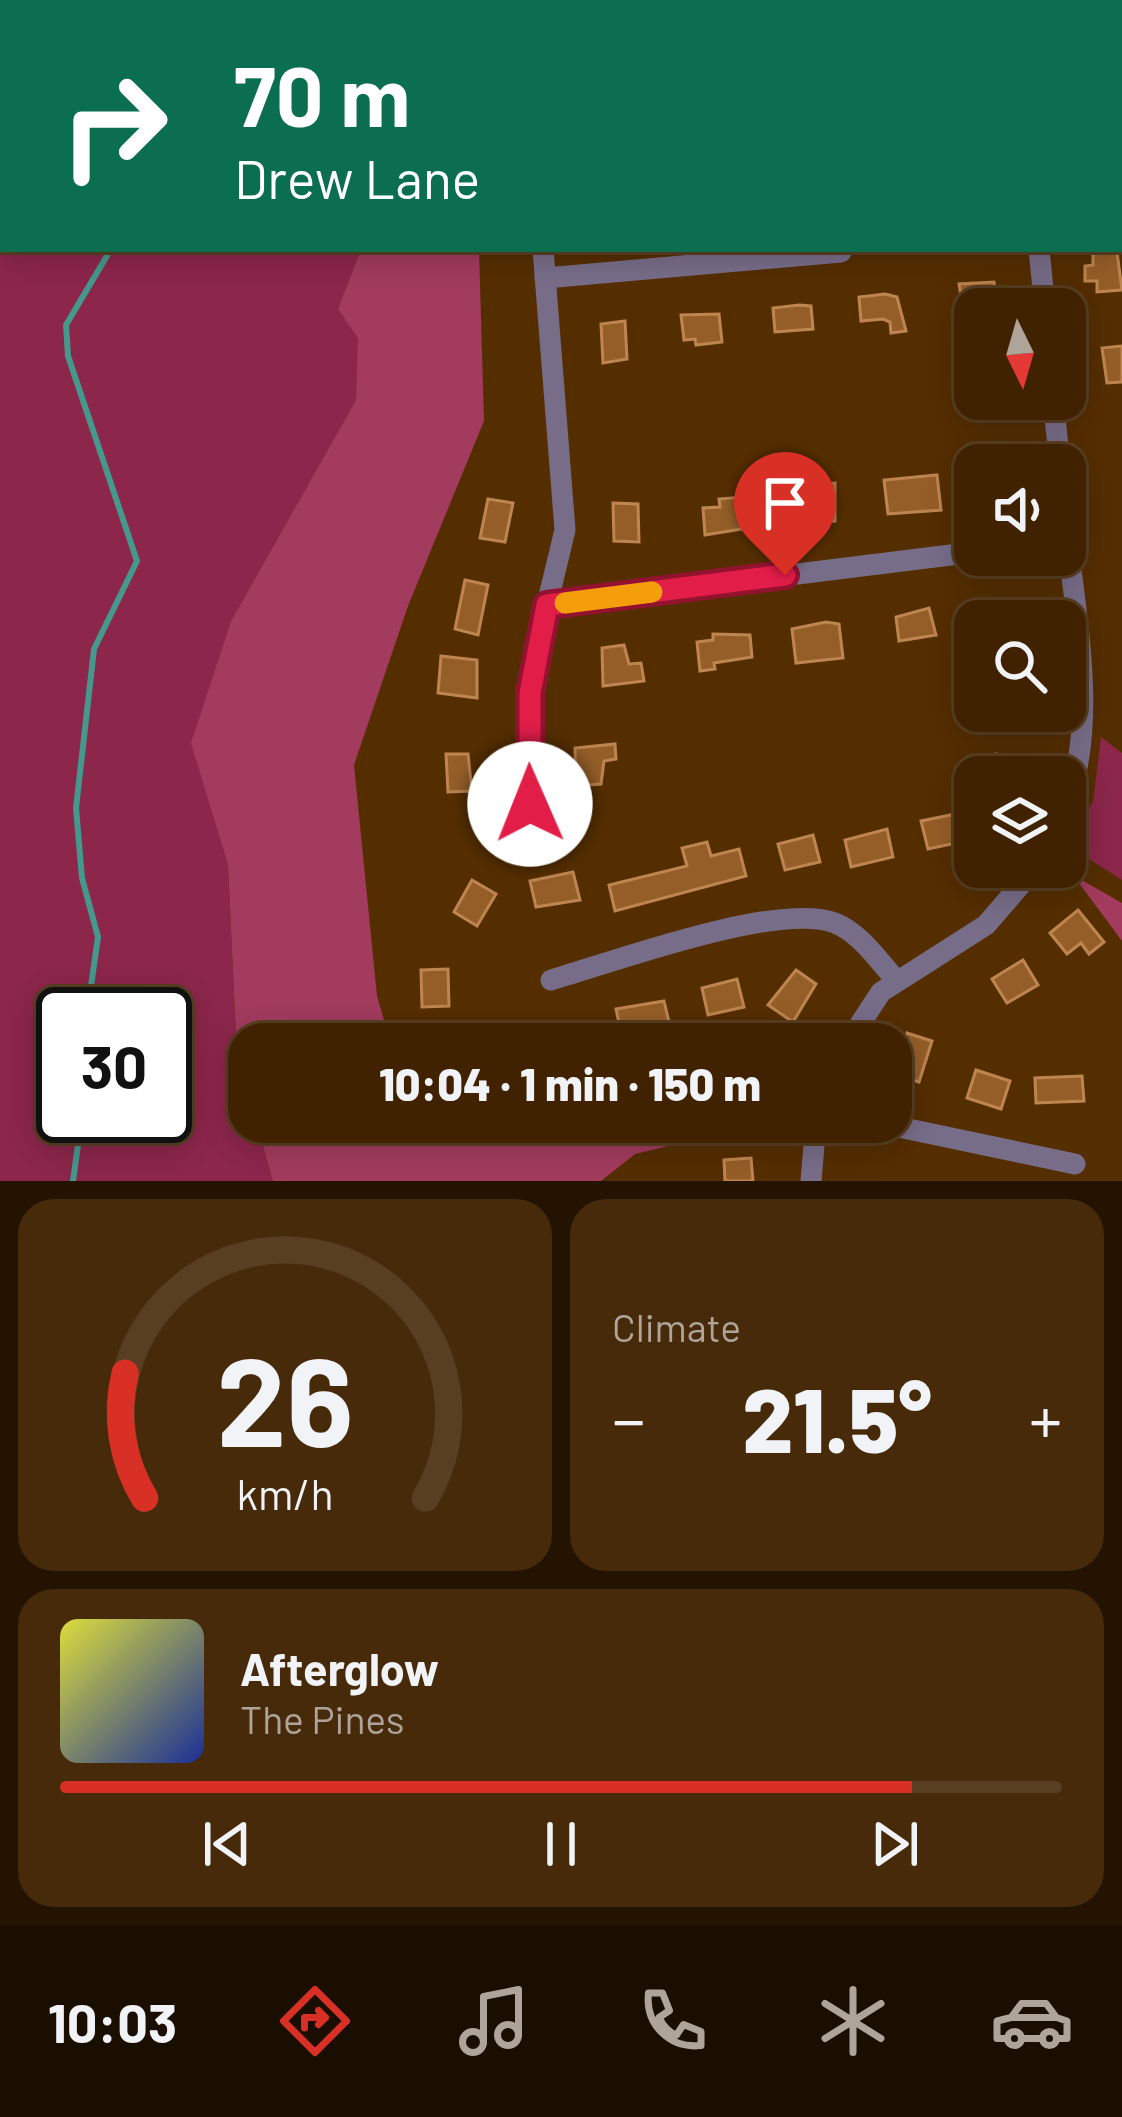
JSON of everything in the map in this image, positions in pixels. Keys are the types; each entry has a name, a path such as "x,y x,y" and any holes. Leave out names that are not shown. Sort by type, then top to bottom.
{"street":[{"path":"530,804 532,667 565,530 543,252"},
{"path":"545,278 841,252"},
{"path":"1039,252 1043,288"},
{"path":"547,605 954,555"},
{"path":"1070,576 1081,681 1078,756"},
{"path":"860,1023 880,992 986,925 1018,888"},
{"path":"551,980 771,919 809,918 835,923 861,940 896,980"},
{"path":"912,1130 1075,1164"},
{"path":"811,1181 814,1143"}],"shaded area":[{"path":"0,252 360,252 338,309 359,337 356,400 231,621 192,742 228,865 235,1023 228,1023 228,1143 262,1143 273,1181 0,1181"},
{"path":"360,252 479,252 484,421 408,606 354,765 377,996 385,1023 235,1023 228,865 191,743 231,621 356,400 358,338 338,309"},
{"path":"1101,737 1122,753 1122,880 1086,857 1086,814 1093,801"},
{"path":"1086,882 1122,903 1122,941 1083,888"},
{"path":"262,1143 681,1143 635,1154 601,1181 273,1181"}],"building":[{"path":"1117,252 1122,290 1097,292 1097,281 1085,281 1085,266 1093,265 1093,253"},
{"path":"994,282 995,288 960,288 959,284"},
{"path":"859,297 897,297 906,331 891,333 890,322 883,319 861,321"},
{"path":"811,306 813,329 775,332 773,308"},
{"path":"719,314 722,342 696,345 695,339 684,340 681,315"},
{"path":"625,321 627,359 603,363 601,324"},
{"path":"1122,346 1122,382 1107,383 1102,348"},
{"path":"937,475 941,510 888,514 884,480"},
{"path":"835,483 835,521 786,525 784,500 821,497 820,484"},
{"path":"754,496 756,518 747,518 748,528 705,535 703,508 720,507 719,499"},
{"path":"488,499 513,503 505,542 480,538"},
{"path":"613,503 638,504 639,542 614,541"},
{"path":"465,580 488,585 478,635 455,629"},
{"path":"929,608 936,635 899,641 896,617"},
{"path":"839,624 843,658 796,663 792,629"},
{"path":"713,634 750,635 752,657 714,663 715,669 700,671 697,642 713,640"},
{"path":"624,645 629,664 641,663 644,681 603,686 602,648"},
{"path":"441,656 477,660 477,698 438,693"},
{"path":"615,744 616,759 604,761 601,784 576,786 575,748"},
{"path":"446,754 468,754 472,791 448,792"},
{"path":"954,814 954,843 928,849 921,821"},
{"path":"887,829 893,857 851,867 845,840"},
{"path":"813,835 820,862 785,870 778,844"},
{"path":"707,842 711,856 739,849 746,876 615,911 609,885 687,866 682,848"},
{"path":"573,872 580,900 536,907 530,881"},
{"path":"472,880 496,894 477,926 454,912"},
{"path":"1078,910 1104,942 1089,954 1081,943 1067,954 1050,933"},
{"path":"1023,960 1038,985 1007,1003 992,979"},
{"path":"448,969 449,1006 422,1007 421,970"},
{"path":"796,970 816,984 793,1022 768,1005"},
{"path":"737,979 744,1007 708,1015 702,988"},
{"path":"664,1001 669,1023 619,1023 616,1009"},
{"path":"912,1035 932,1041 919,1082 912,1080"},
{"path":"976,1070 1010,1081 1001,1109 967,1098"},
{"path":"1082,1076 1084,1101 1036,1103 1035,1078"},
{"path":"751,1158 753,1181 725,1181 724,1160"}],"waterway":[{"path":"91,987 98,937 82,878 76,808 94,649 137,561 68,356 66,325 109,252"},
{"path":"73,1181 78,1143"}],"slow traffic":[{"path":"565,603 652,592"}],"route":[{"path":"530,804 532,667 547,605 785,575"}]}
